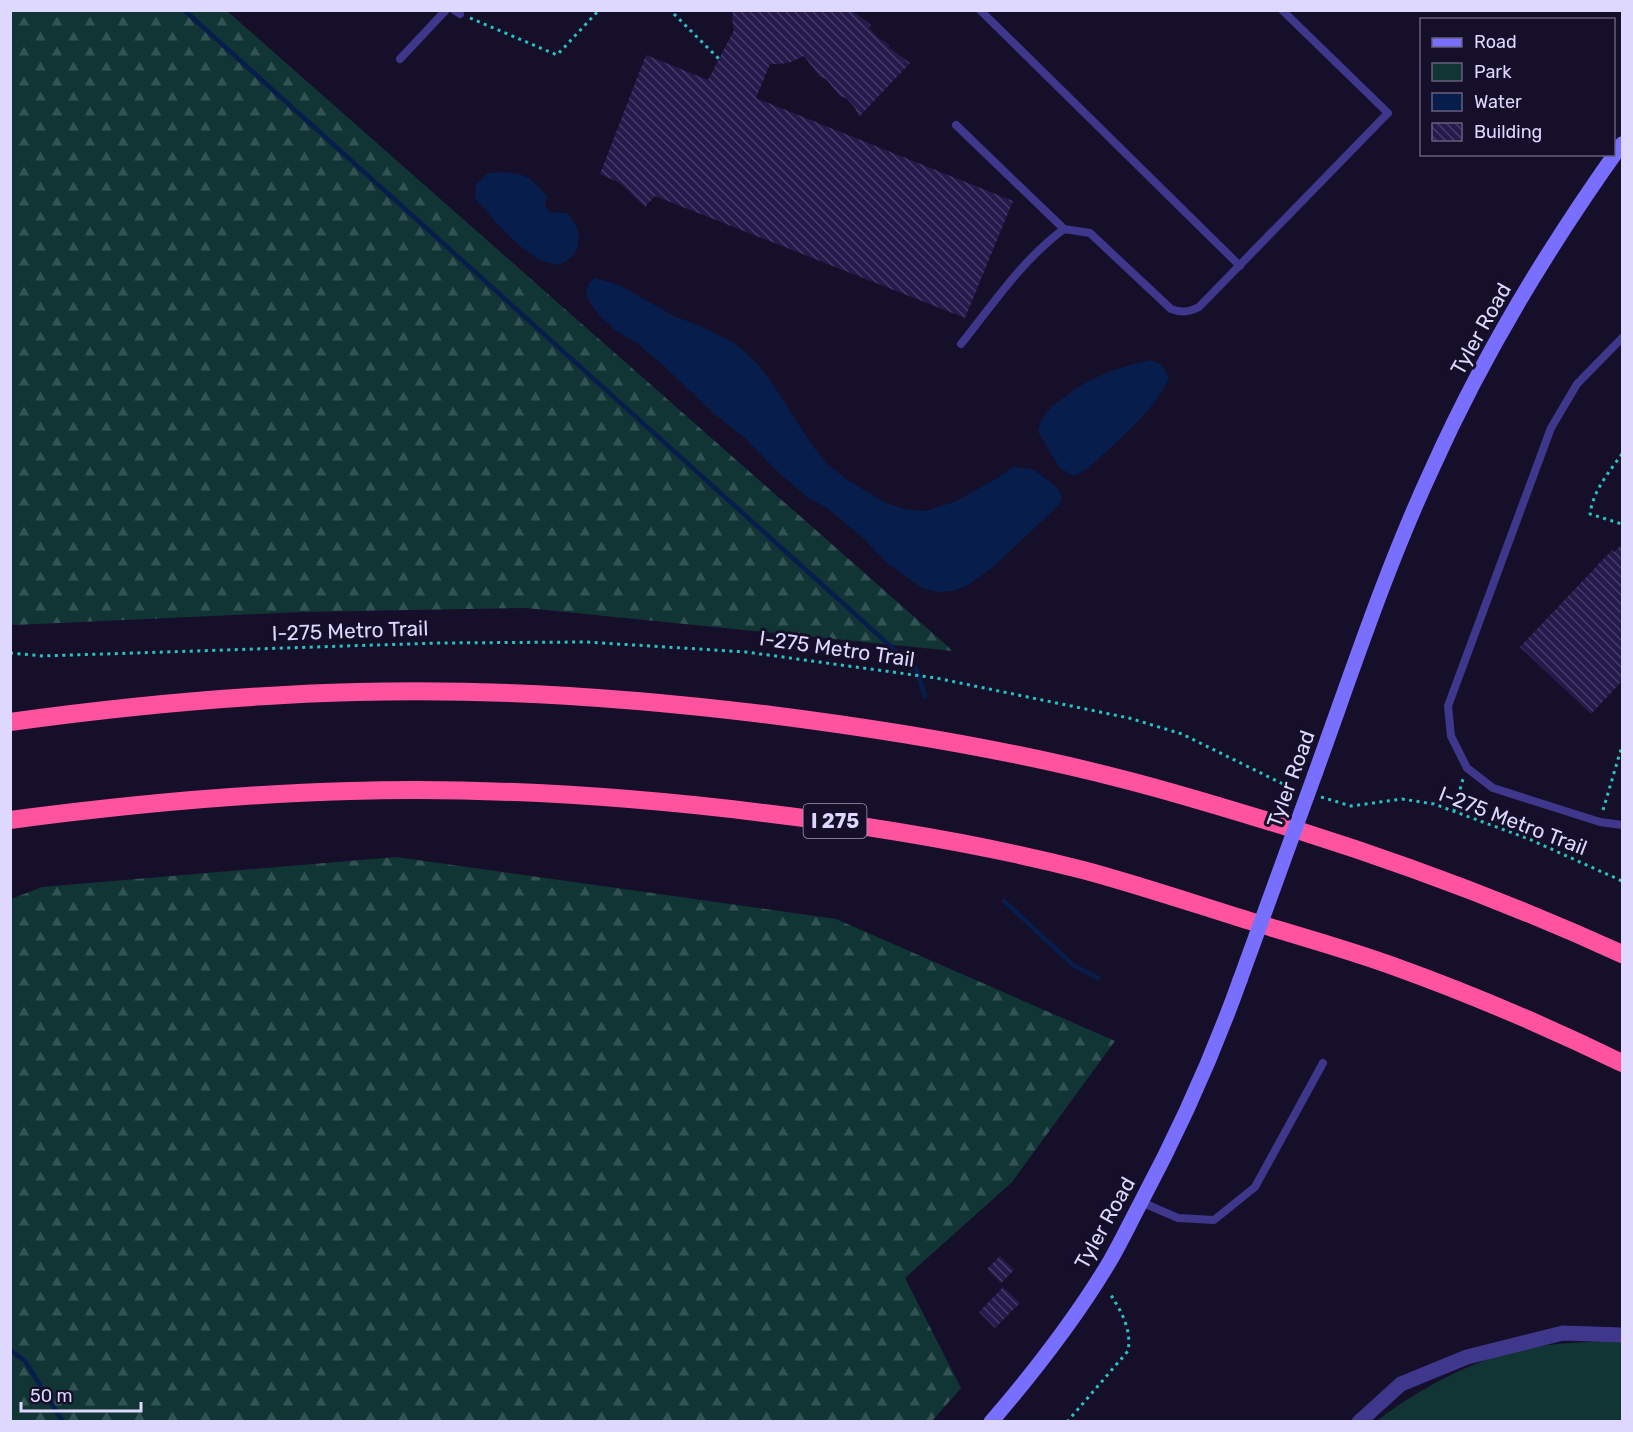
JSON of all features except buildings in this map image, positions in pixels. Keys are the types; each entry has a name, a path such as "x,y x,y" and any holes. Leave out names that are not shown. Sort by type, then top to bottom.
{"highway":[{"path":"10,722 167,703 270,695 451,692 609,698 699,706 837,723 1010,754 1200,799 1420,872 1514,908 1623,954"},
{"name":"I 275","path":"10,820 171,801 251,795 445,790 548,793 638,799 838,822 994,850 1131,884 1391,965 1540,1025 1623,1063"}],"street":[{"name":"Tyler Road","path":"990,1422 1052,1346 1110,1261 1184,1118 1219,1038 1374,610 1431,469 1498,339 1538,270 1615,156"},
{"path":"1359,1422 1401,1384 1467,1357 1563,1333 1623,1335"}],"lane":[{"path":"400,59 446,10"},
{"path":"980,10 1240,266"},
{"path":"956,125 1064,229 1090,233 1164,304 1178,312 1185,312 1199,307 1388,113 1282,10"},
{"path":"962,344 1016,275 1049,240 1064,229"},
{"path":"1623,338 1577,384 1551,428 1448,706 1451,736 1467,768 1493,788 1599,822 1623,825"},
{"path":"1141,1202 1178,1218 1214,1220 1255,1187 1323,1063"}],"path":[{"path":"457,12 557,55 599,10"},
{"path":"674,14 719,59"},
{"path":"1623,454 1605,478 1594,499 1590,514 1623,524"},
{"name":"I-275 Metro Trail","path":"10,653 43,656 437,643 586,642 746,652 936,678 1129,718 1182,734 1287,786 1298,789"},
{"path":"1599,822 1623,746"},
{"path":"1454,811 1467,768"},
{"name":"I-275 Metro Trail","path":"1319,796 1351,806 1402,799 1434,804 1529,839 1623,881"},
{"path":"1067,1422 1128,1352 1130,1340 1122,1312 1099,1278"}],"green space":[{"path":"11,11 227,11 953,651 526,608 301,612 11,624"},
{"path":"396,857 836,919 1115,1041 1012,1182 905,1278 961,1388 932,1421 11,1421 11,899 42,887"},
{"path":"1622,1341 1622,1421 1375,1422 1433,1384 1497,1356 1551,1345"}],"water":[{"path":"488,173 515,173 527,178 547,196 545,206 549,212 567,213 576,226 579,237 574,255 559,265 545,262 526,251 507,234 475,198 476,184"},
{"path":"595,278 619,285 674,316 734,343 756,362 826,463 849,481 886,503 904,509 925,511 954,502 1013,467 1032,469 1055,485 1062,496 1059,505 992,568 966,586 953,591 937,592 922,588 887,563 863,538 827,508 807,497 664,366 600,316 590,303 586,292 589,283"},
{"path":"1151,360 1162,365 1169,378 1144,415 1086,470 1074,476 1060,468 1038,432 1046,413 1072,391 1094,379 1127,366"}],"waterway":[{"path":"184,10 916,669 925,696"},
{"path":"1004,901 1073,965 1098,978"},
{"path":"10,1350 25,1361 63,1422"}]}
